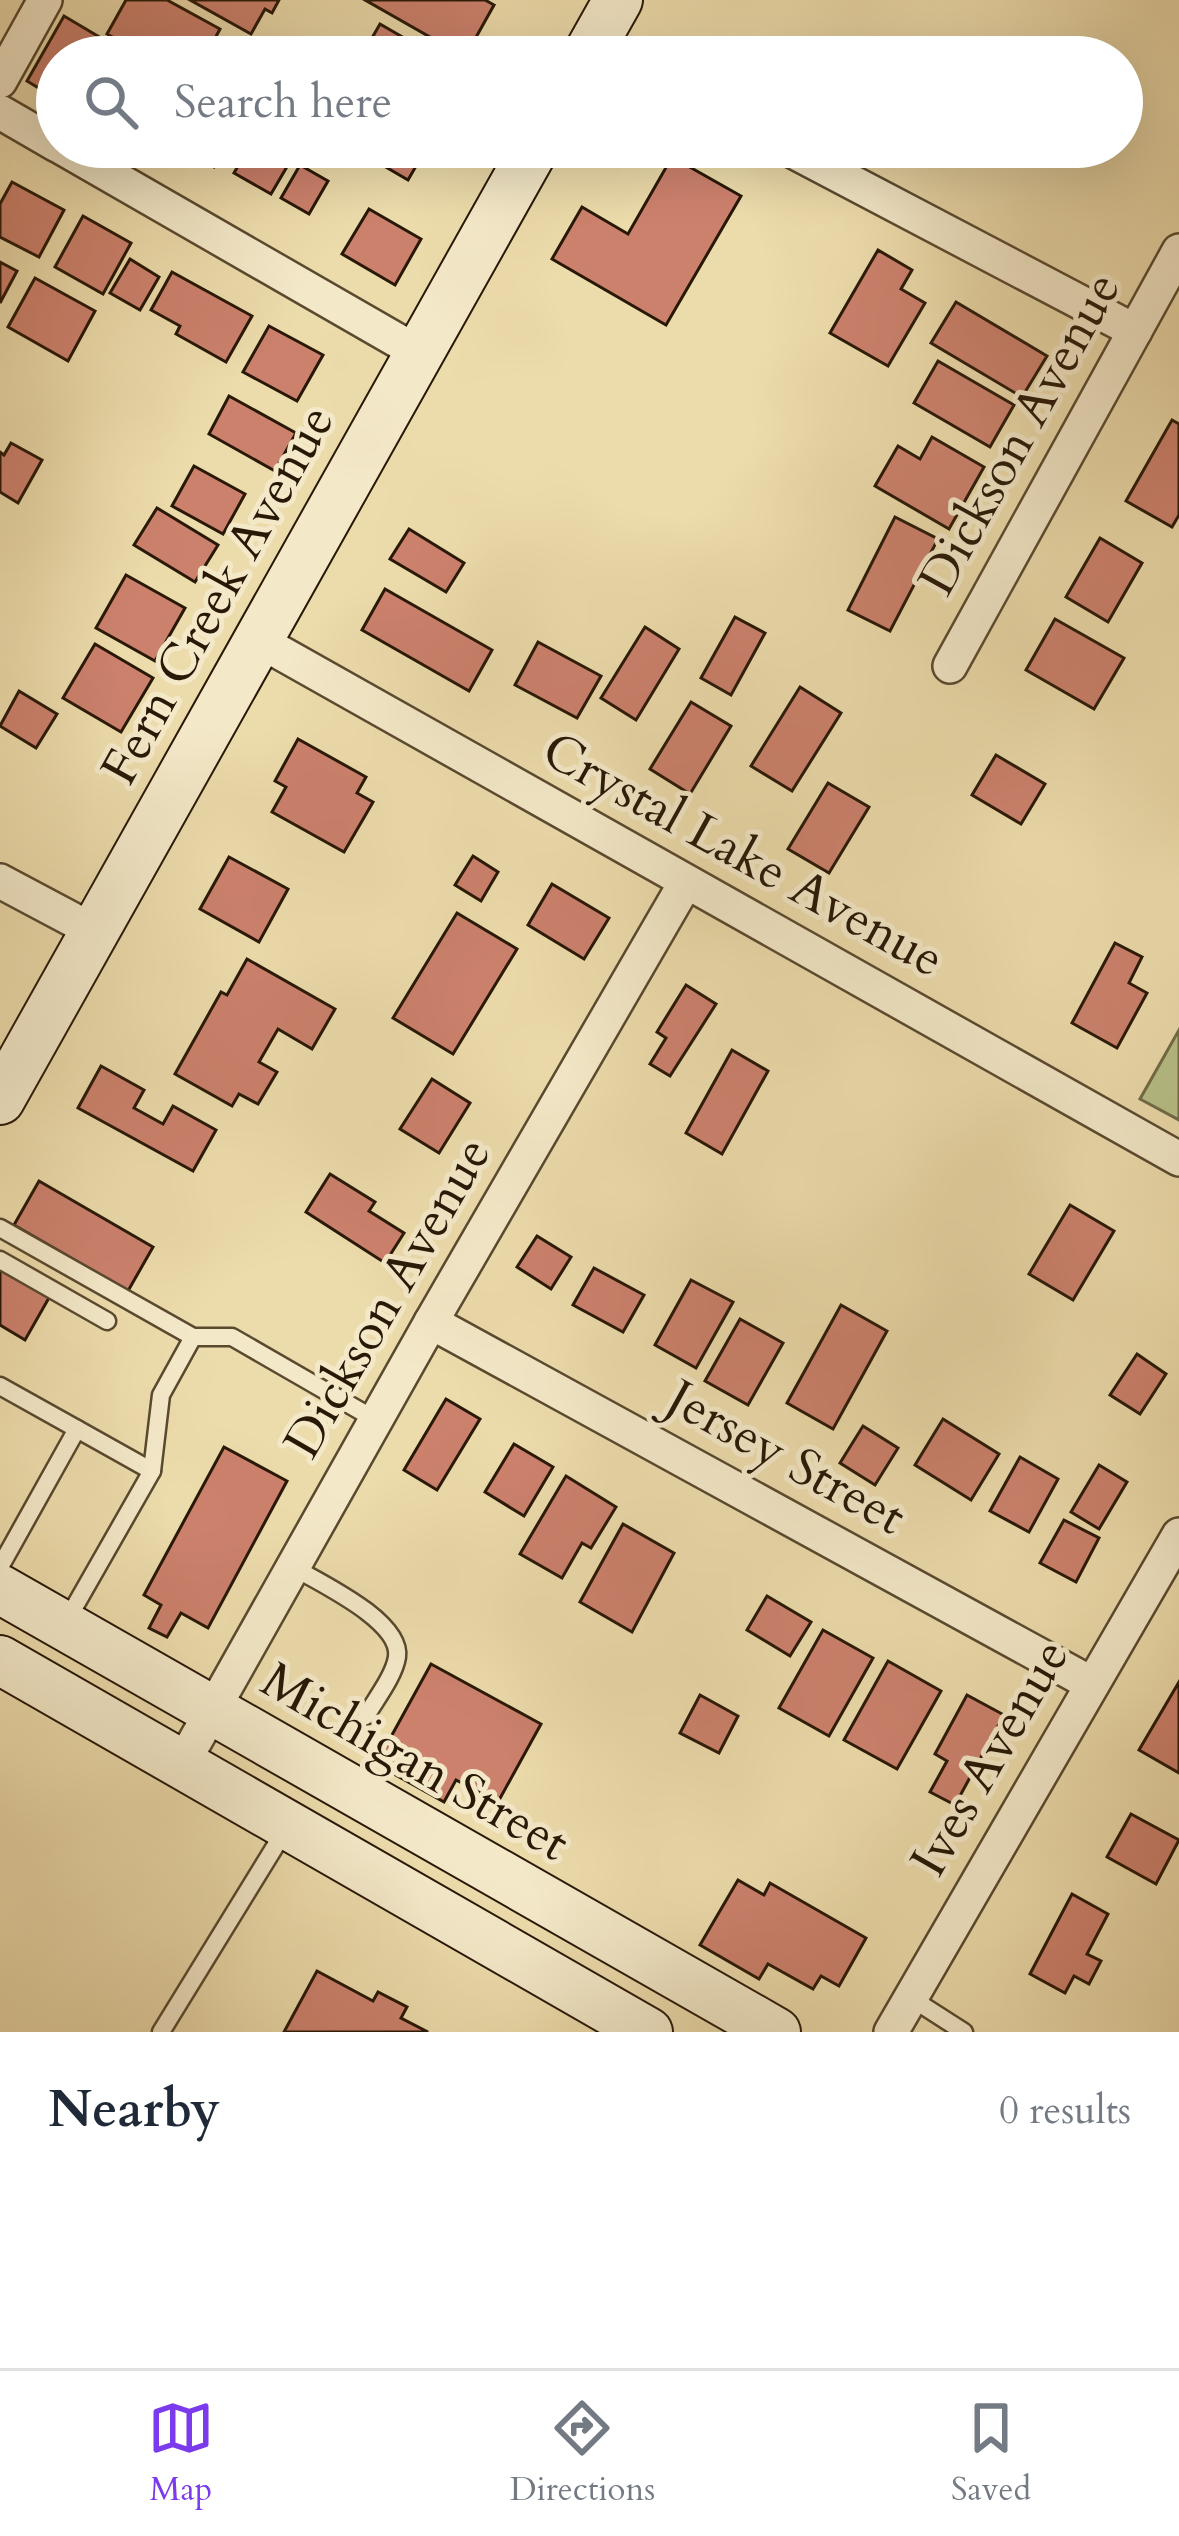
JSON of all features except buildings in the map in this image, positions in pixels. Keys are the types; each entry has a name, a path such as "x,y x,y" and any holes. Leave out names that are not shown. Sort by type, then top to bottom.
{"street":[{"path":"0,81 45,0"},
{"path":"604,36 618,0"},
{"path":"0,112 36,133"},
{"path":"97,168 419,353"},
{"name":"Fern Creek Avenue","path":"0,1100 523,168"},
{"path":"825,168 1135,331"},
{"name":"Dickson Avenue","path":"950,666 1179,251"},
{"name":"Crystal Lake Avenue","path":"258,640 1179,1159"},
{"path":"0,881 94,932"},
{"name":"Dickson Avenue","path":"181,1766 686,882"},
{"name":"Jersey Street","path":"431,1322 1092,1684"},
{"name":"Ives Avenue","path":"891,2032 1179,1535"},
{"name":"Michigan Street","path":"0,1589 776,2032"},
{"path":"0,1660 648,2032"}],"lane":[{"path":"0,1228 193,1337 232,1337 376,1420"},
{"path":"0,1260 107,1321"},
{"path":"64,1626 152,1471 161,1395 193,1337"},
{"path":"0,1386 152,1471"},
{"path":"0,1567 77,1429"},
{"path":"293,1567 373,1616 393,1638 396,1663 366,1716"},
{"path":"160,2032 287,1826"},
{"path":"910,1998 964,2032"}],"green space":[{"path":"1179,1030 1179,1120 1140,1099"}]}
